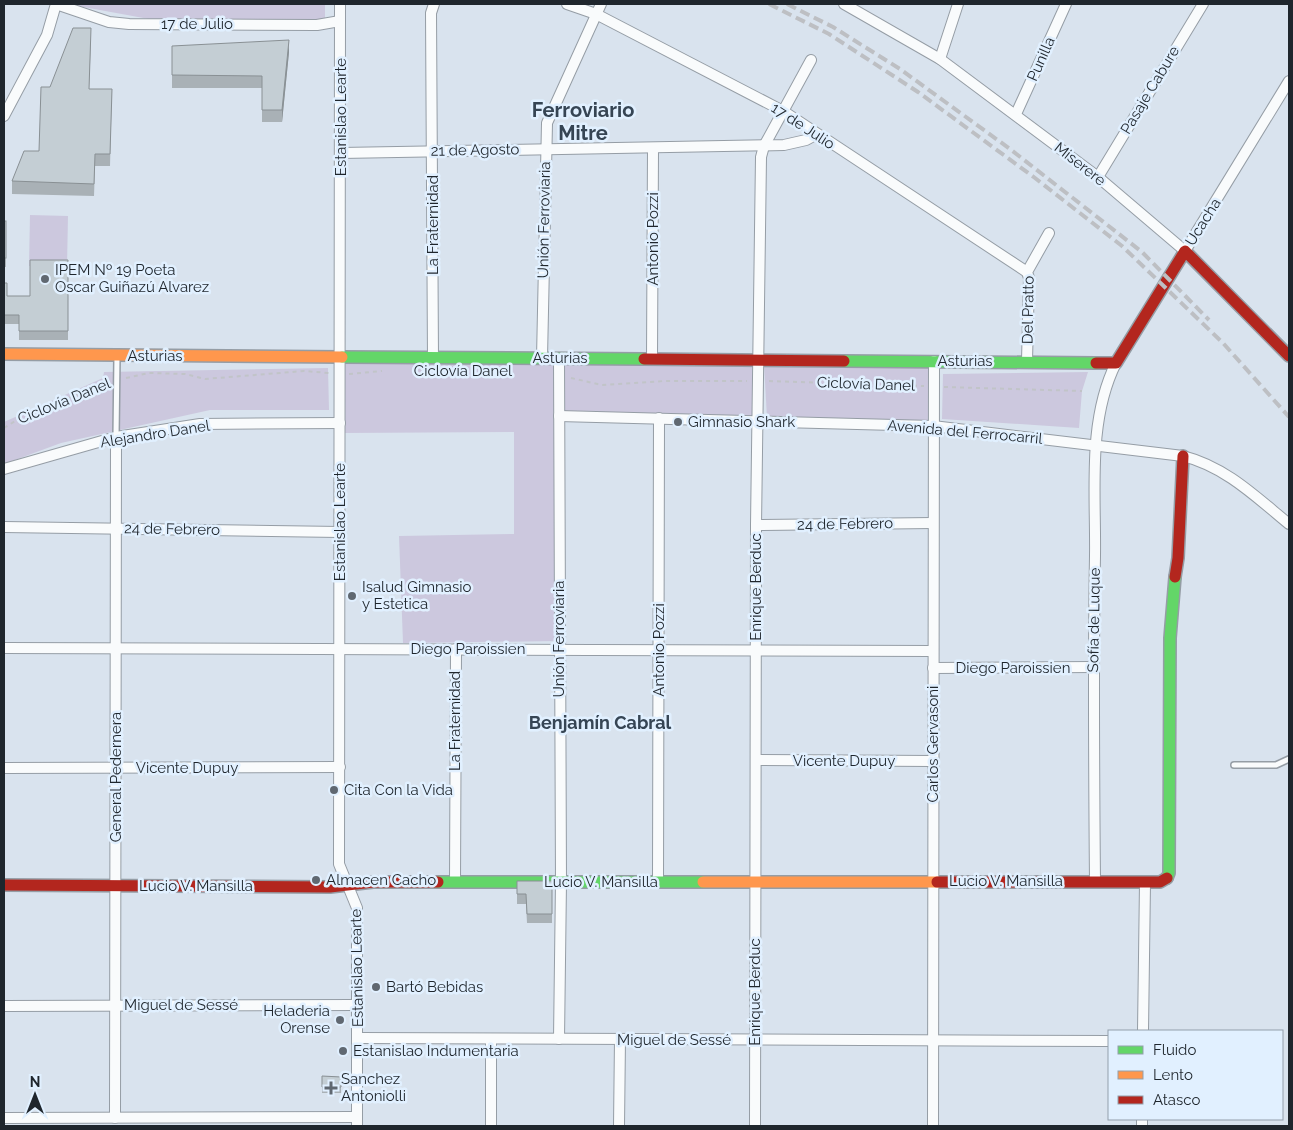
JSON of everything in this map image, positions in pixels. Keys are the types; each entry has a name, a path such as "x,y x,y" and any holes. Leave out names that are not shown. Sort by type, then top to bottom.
{"street":[{"name":"17 de Julio","path":"56,4 109,22 129,24 317,25 340,21"},
{"path":"4,115 47,35 56,4"},
{"name":"Estanislao Learte","path":"340,4 339,864 357,908 357,1122"},
{"name":"La Fraternidad","path":"433,358 431,13 434,4"},
{"name":"17 de Julio","path":"566,4 596,14 783,111 1027,272"},
{"name":"Unión Ferroviaria","path":"542,358 546,123 601,4"},
{"name":"Miserere","path":"844,4 940,59 1098,177 1185,250 1287,349"},
{"path":"940,59 958,4"},
{"name":"Punilla","path":"1016,114 1066,4"},
{"name":"Pasaje Cabure","path":"1098,177 1203,4"},
{"name":"Enrique Berduc","path":"755,1126 756,525 761,156 764,146 811,60"},
{"name":"Ucacha","path":"1116,363 1289,81"},
{"name":"21 de Agosto","path":"341,153 764,146 784,145 806,140 817,134"},
{"name":"Antonio Pozzi","path":"652,359 653,149"},
{"name":"Del Pratto","path":"1027,361 1029,278 1027,272 1049,233"},
{"name":"Asturias","path":"4,354 1116,363"},
{"name":"Unión Ferroviaria","path":"559,358 561,882 559,1039"},
{"name":"Carlos Gervasoni","path":"933,1126 934,361"},
{"name":"Sofía de Luque","path":"1095,881 1093,667 1097,445 1102,401 1116,363"},
{"name":"Avenida del Ferrocarril","path":"559,416 934,426 1183,456 1199,460 1235,480 1289,524"},
{"name":"Antonio Pozzi","path":"658,882 659,418"},
{"name":"Alejandro Danel","path":"4,469 116,437 200,424 340,423"},
{"name":"General Pedernera","path":"115,1118 116,437"},
{"name":"Lucio V. Mansilla","path":"4,885 348,885 373,882 1160,882 1167,878 1172,602 1178,558 1183,456"},
{"name":"24 de Febrero","path":"756,525 933,523"},
{"name":"24 de Febrero","path":"4,527 340,532"},
{"name":"Diego Paroissien","path":"4,648 933,651"},
{"name":"La Fraternidad","path":"455,882 456,649"},
{"name":"Diego Paroissien","path":"933,668 1093,667"},
{"name":"Vicente Dupuy","path":"756,760 933,761"},
{"name":"Vicente Dupuy","path":"4,768 340,767"},
{"path":"1143,1030 1145,882"},
{"name":"Miguel de Sessé","path":"4,1006 358,1005"},
{"name":"Miguel de Sessé","path":"358,1038 1108,1041"},
{"path":"491,1039 491,1126"},
{"path":"619,1126 620,1039"},
{"path":"4,1118 357,1122"}],"lane":[{"path":"116,437 117,355"},
{"path":"1234,765 1276,765 1289,759"}],"path":[{"name":"Ciclovía Danel","path":"4,428 28,413 117,380 149,373 185,374 205,379 304,371 340,374 385,371"},
{"name":"Ciclovía Danel","path":"559,373 583,382 602,385 664,381 758,381 1082,391"}],"shaded area":[{"path":"67,4 325,4 325,21 149,19"},
{"path":"30,215 68,216 67,267 29,266"},
{"path":"343,359 557,361 557,641 403,643 399,536 514,534 514,432 344,433"},
{"path":"563,362 752,364 753,418 562,413"},
{"path":"764,364 929,365 929,423 767,418"},
{"path":"328,368 329,410 210,410 61,443 4,464 4,422 103,378 104,372"},
{"path":"1088,372 1082,391 1079,428 942,419 943,374"}],"building":[{"path":"73,28 91,28 89,89 112,89 110,154 95,154 94,184 12,181 24,151 39,151 41,87 50,87"},
{"path":"289,40 282,110 262,110 262,76 172,75 172,46"},
{"path":"4,221 6,221 6,258 4,258"},
{"path":"30,260 68,260 68,331 19,331 19,315 4,315 4,283 7,283 7,296 30,296"},
{"path":"517,881 552,881 552,914 527,914 526,894 517,894"},
{"path":"322,1076 341,1077 341,1087 322,1087"}],"railway":[{"path":"769,4 829,34 918,92 1035,178 1122,246 1223,343 1289,417"},
{"path":"787,4 833,27 900,69 1010,149 1142,252 1209,320"}],"traffic: fast":[{"path":"342,357 644,359"},
{"path":"844,361 1096,363"},
{"path":"1167,878 1169,873 1170,638 1175,577"},
{"path":"438,882 703,882"}],"traffic: slow":[{"path":"4,354 342,357"},
{"path":"703,882 937,882"}],"traffic: jam":[{"path":"1096,363 1116,363 1185,251 1289,356"},
{"path":"644,359 844,361"},
{"path":"1175,577 1178,558 1183,456"},
{"path":"937,882 1160,882 1167,878"},
{"path":"4,885 330,887 373,882 438,882"}],"place":[{"name":"IPEM Nº 19 Poeta Oscar Guiñazú Alvarez","path":"45,279"},
{"name":"Gimnasio Shark","path":"678,422"},
{"name":"Isalud Gimnasio y Estetica","path":"352,596"},
{"name":"Cita Con la Vida","path":"334,790"},
{"name":"Almacen Cacho","path":"316,880"},
{"name":"Bartó Bebidas","path":"376,987"},
{"name":"Heladeria Orense","path":"340,1020"},
{"name":"Estanislao Indumentaria","path":"343,1051"},
{"name":"Sanchez Antoniolli","path":"331,1088"}],"district":[{"name":"Ferroviario Mitre","path":"583,122"},
{"name":"Benjamín Cabral","path":"600,723"}]}
